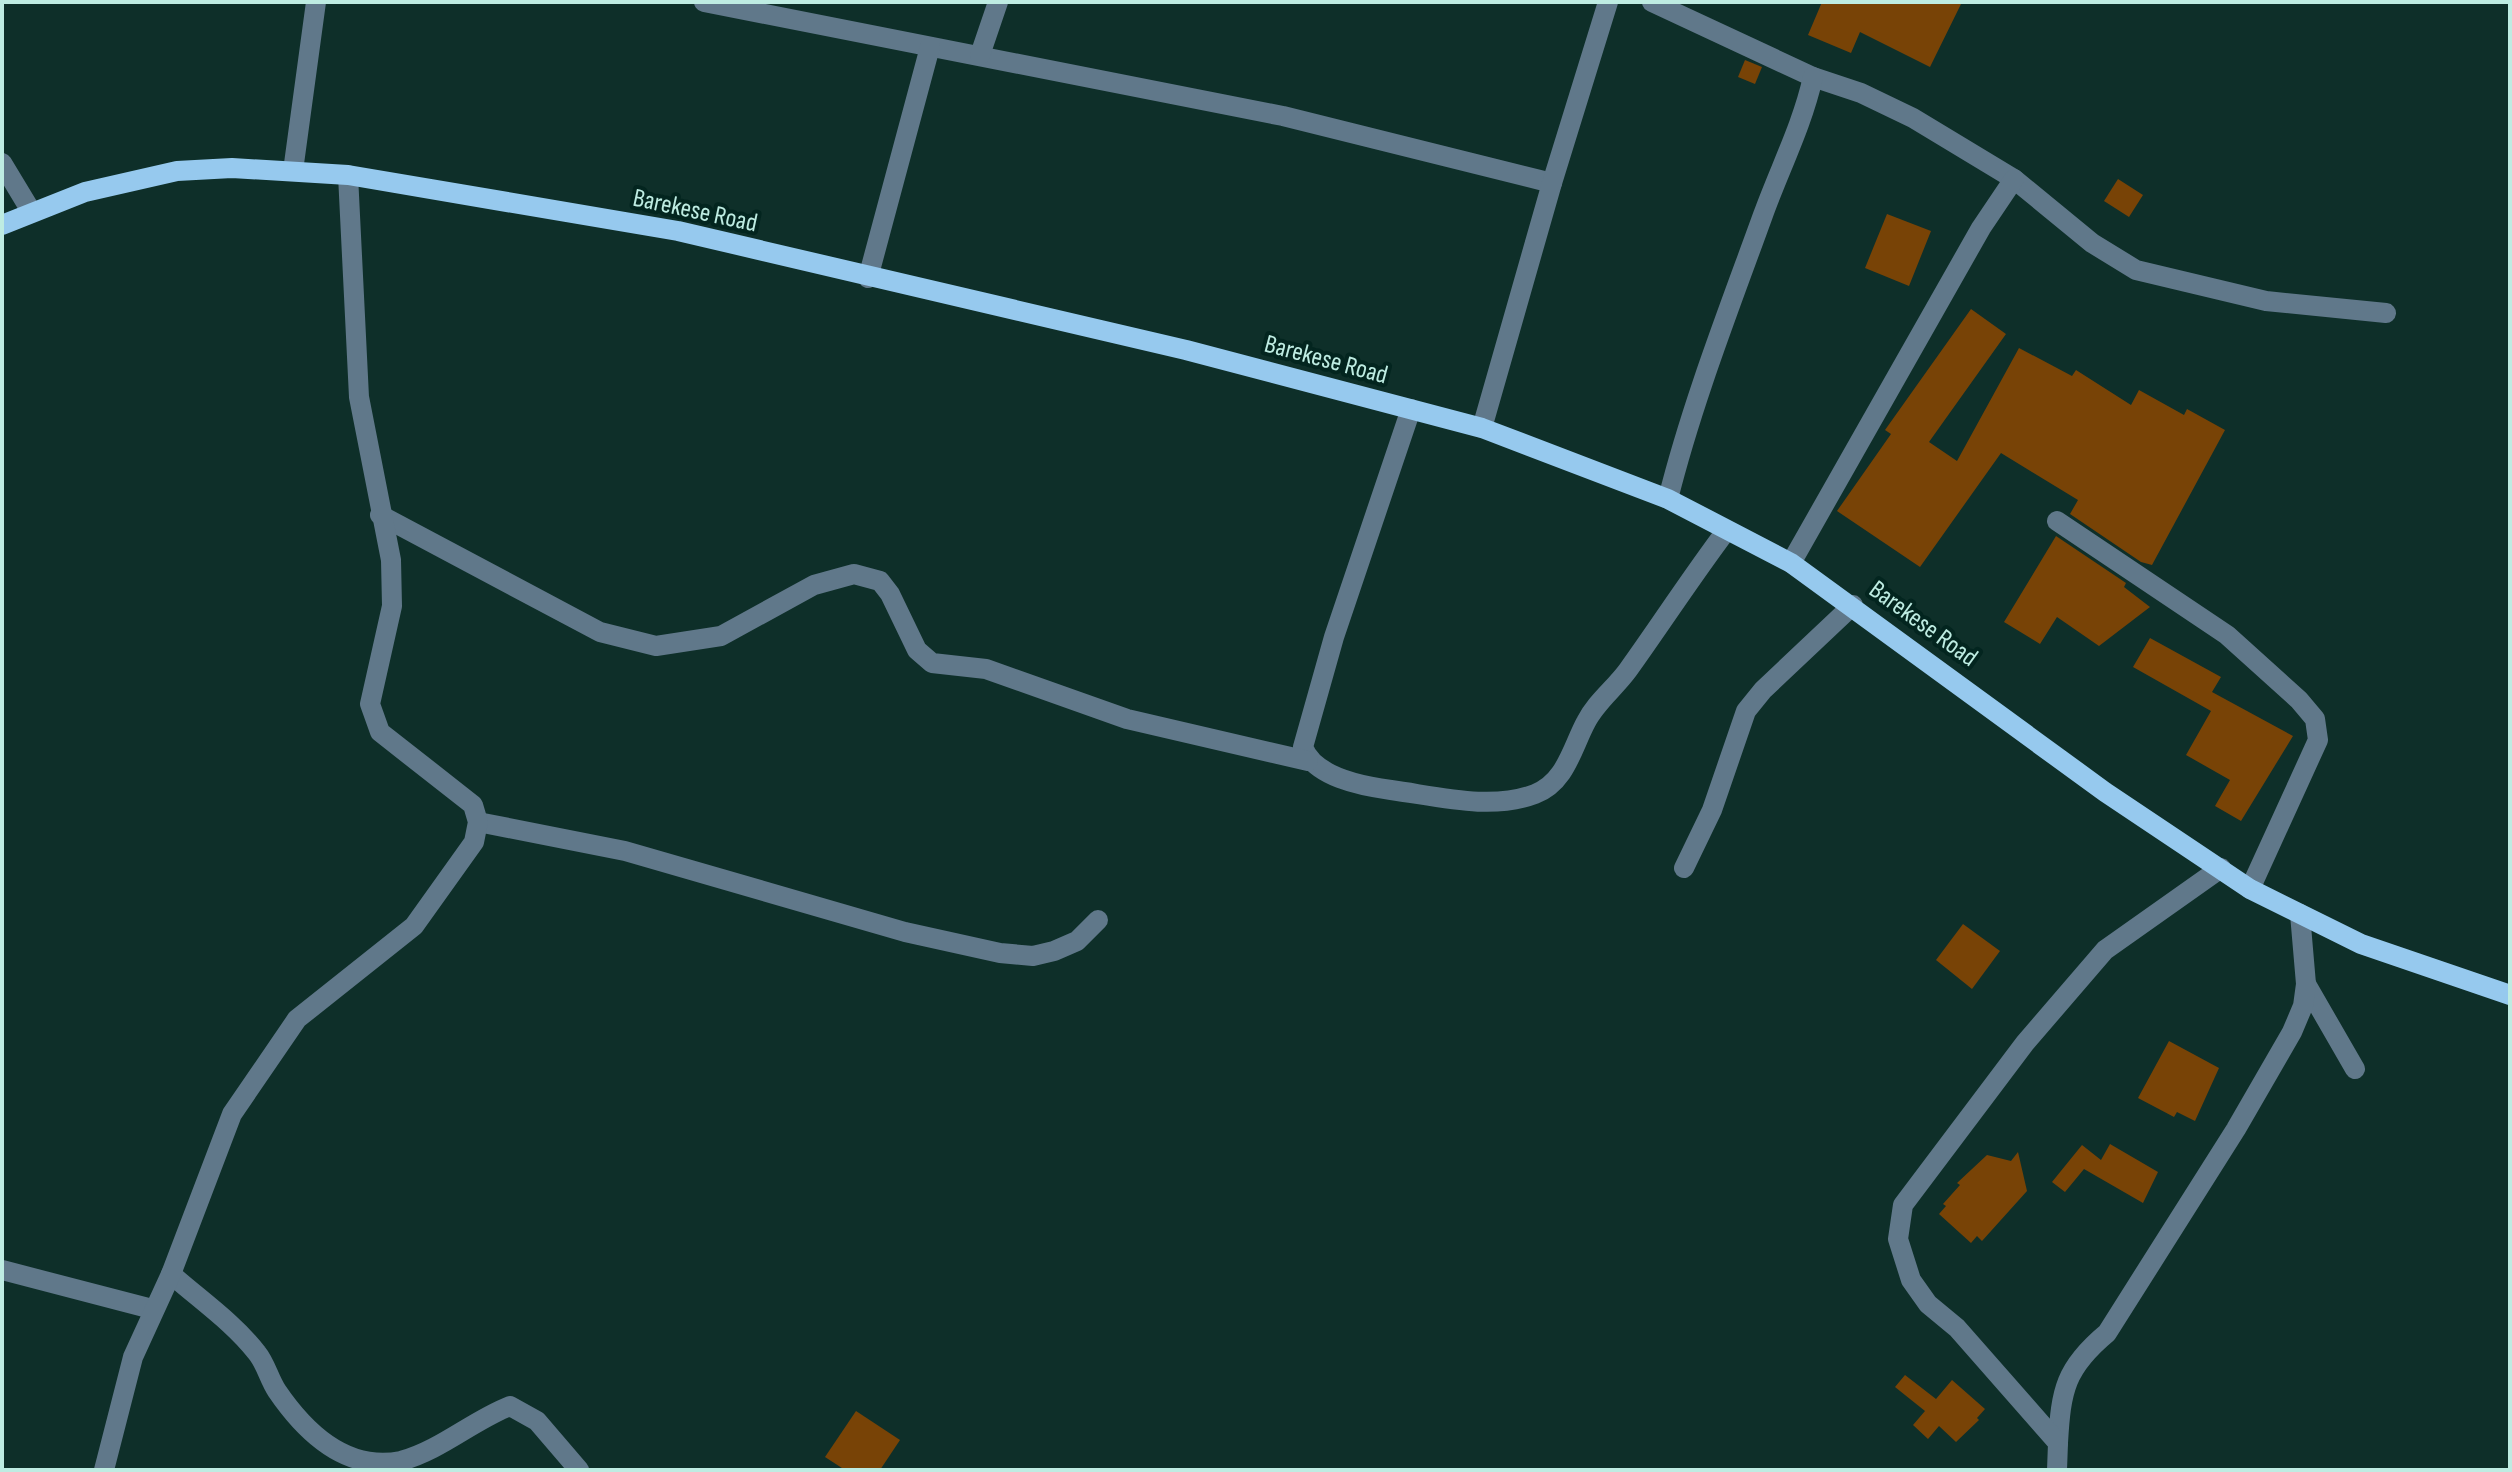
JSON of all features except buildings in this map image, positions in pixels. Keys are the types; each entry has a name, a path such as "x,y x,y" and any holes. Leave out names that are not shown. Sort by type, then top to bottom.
{"main road":[{"name":"Barekese Road","path":"2,225 85,192 177,171 232,168 348,175 678,231 868,278 1186,350 1482,428 1668,499 1791,563 1853,605 2105,792 2250,889 2361,944 2510,995"}],"street":[{"path":"293,171 316,2"},
{"path":"704,2 1361,133 1552,183"},
{"path":"980,55 998,2"},
{"path":"1482,428 1608,2"},
{"path":"1652,2 1813,77 1861,93 1913,118 2014,179 2092,243 2136,270 2266,301 2386,313"},
{"path":"868,278 930,47"},
{"path":"1668,499 1684,436 1764,212 1791,151 1813,77"},
{"path":"2,163 31,211"},
{"path":"104,1470 133,1357 152,1309 171,1274 232,1114 297,1019 414,926 474,842 478,822 473,805 380,732 370,704 392,606 391,560 359,397 348,175"},
{"path":"1791,563 1981,228 2014,179"},
{"path":"1308,761 1303,747 1334,637 1411,409"},
{"path":"380,515 600,632 656,646 721,636 814,585 854,574 880,581 890,594 917,650 932,663 986,669 1127,719 1308,761 1322,770 1379,788 1483,802 1535,795 1557,782 1592,713 1628,670 1652,631 1726,531"},
{"path":"2057,521 2227,635 2315,719 2318,740 2250,889"},
{"path":"1684,868 1712,810 1746,711 1763,690 1853,605"},
{"path":"478,822 625,851 905,932 1000,953 1033,956 1054,951 1077,941 1098,920"},
{"path":"2058,1443 1957,1328 1928,1304 1911,1280 1898,1239 1903,1205 2025,1043 2105,950 2221,868"},
{"path":"2057,1470 2060,1407 2078,1357 2107,1333 2236,1129 2292,1032 2303,1006 2306,984 2300,914"},
{"path":"2306,984 2355,1069"},
{"path":"2,1270 152,1309"},
{"path":"171,1274 242,1336 259,1355 275,1389 310,1435 338,1453 364,1464 400,1462 449,1440 478,1418 510,1406 537,1421 579,1470"}]}
